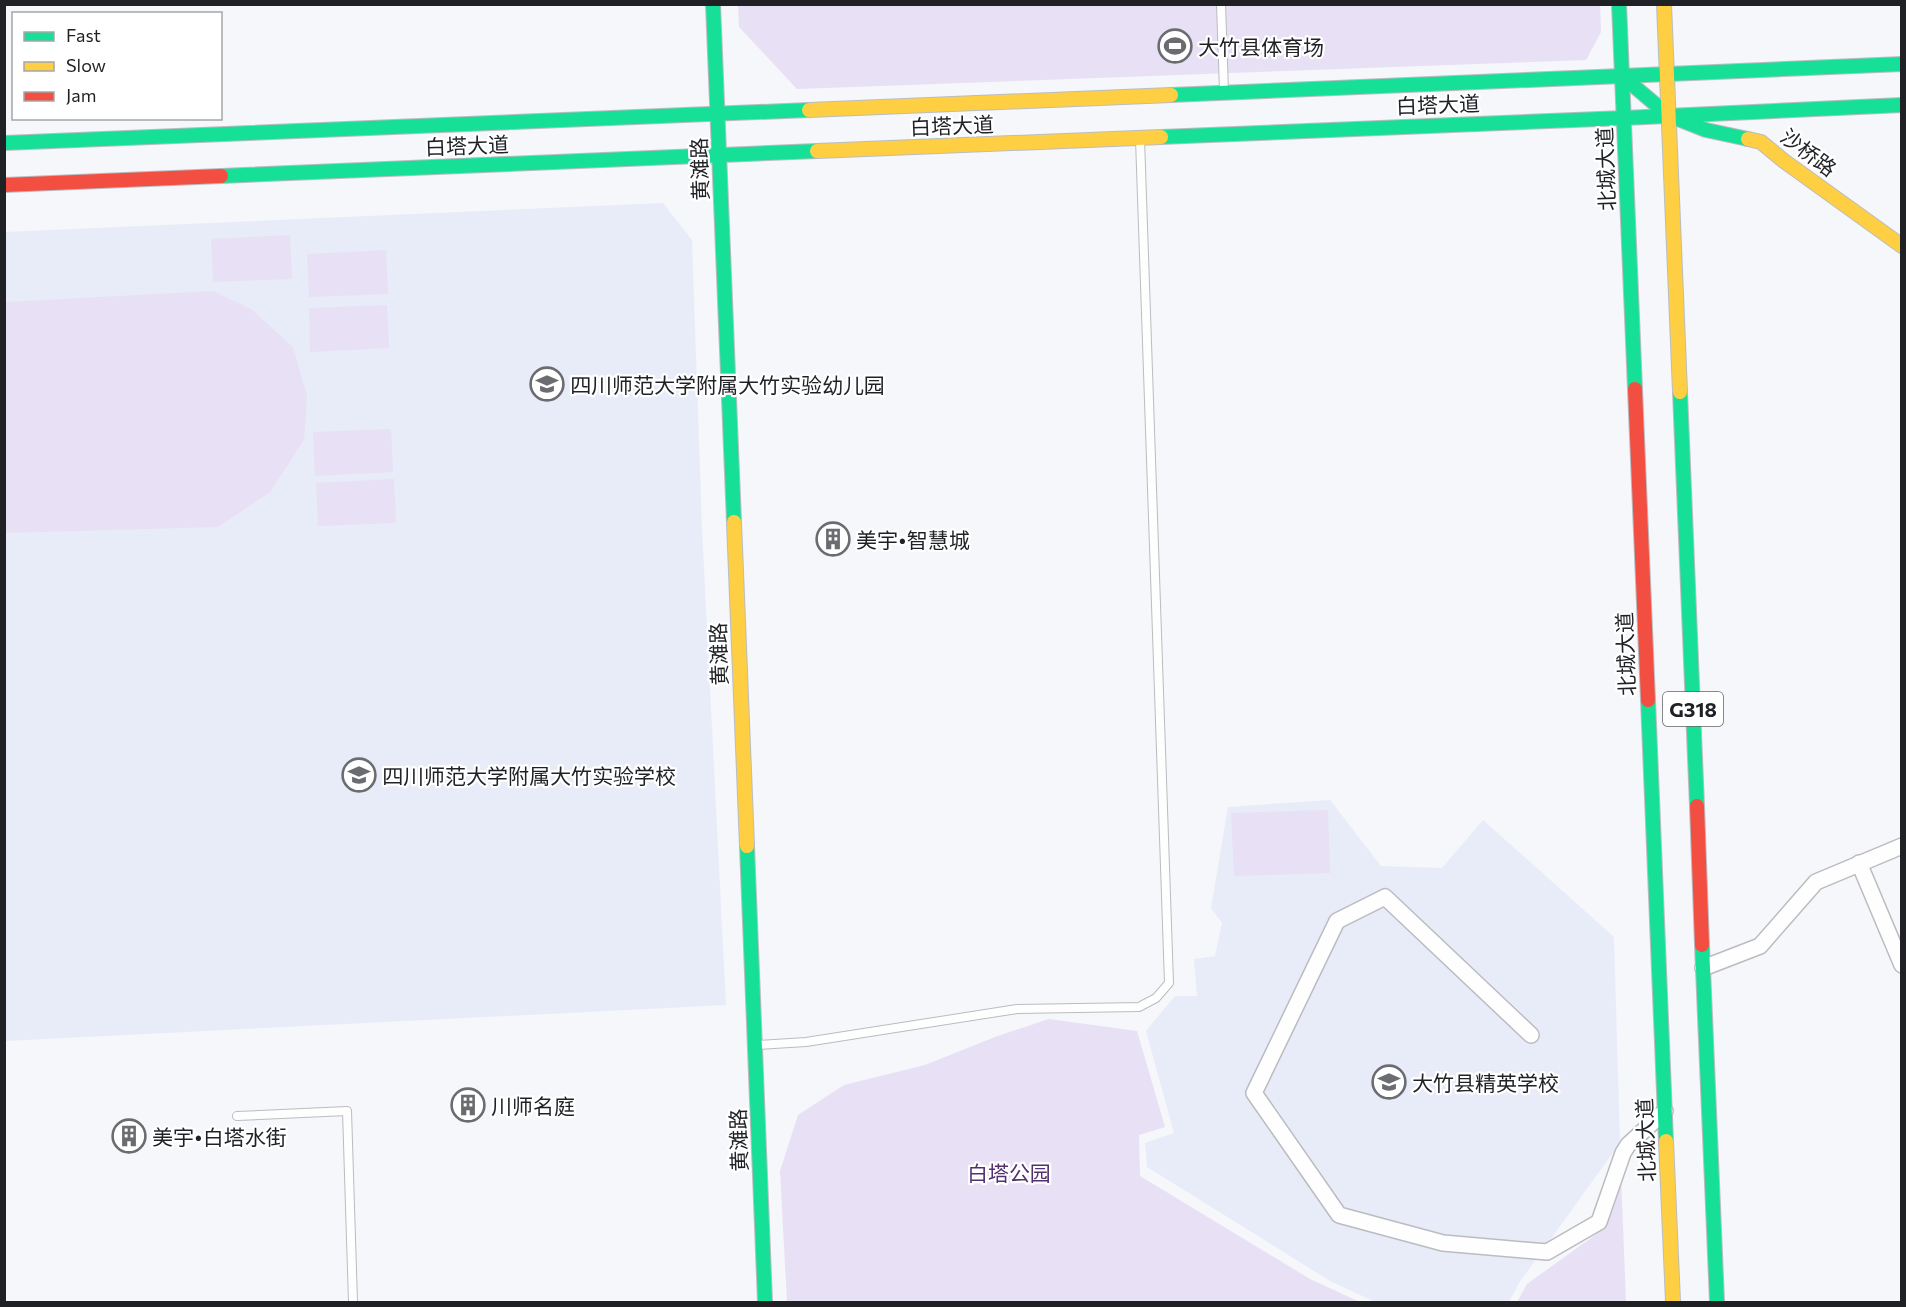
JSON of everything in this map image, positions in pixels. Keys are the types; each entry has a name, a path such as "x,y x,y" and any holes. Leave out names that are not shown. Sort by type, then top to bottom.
{"main road":[{"name":"黄滩路","path":"713,4 765,1302"},
{"name":"北城大道","path":"1619,4 1673,1302"},
{"name":"G318","path":"1664,4 1717,1302"},
{"name":"白塔大道","path":"4,143 1902,64"},
{"name":"沙桥路","path":"1622,76 1668,115 1706,130 1761,142 1902,246"},
{"name":"白塔大道","path":"4,185 1902,105"}],"street":[{"path":"1703,968 1740,956 1760,946 1816,882 1902,846"},
{"path":"1859,863 1902,964"},
{"path":"1531,1035 1385,897 1338,921 1254,1093 1339,1215 1443,1244 1547,1252 1599,1222 1623,1153 1628,1145 1665,1111"}],"lane":[{"path":"1221,4 1224,92"},
{"path":"755,1045 806,1042 1017,1009 1139,1006 1156,998 1169,983 1140,138"},
{"path":"237,1116 347,1111 353,1302"}],"shaded area":[{"name":"四川师范大学附属大竹实验学校","path":"663,203 692,240 702,529 726,1005 5,1041 5,232"},
{"name":"大竹县精英学校","path":"1330,800 1381,866 1442,868 1483,820 1614,937 1620,1143 1519,1283 1509,1302 1375,1302 1330,1281 1147,1167 1145,1143 1174,1133 1146,1031 1175,996 1197,996 1194,959 1215,956 1222,923 1211,908 1228,807"}],"green space":[{"name":"大竹县体育场","path":"1600,4 1601,32 1586,60 797,89 739,27 738,5"},
{"path":"290,235 292,279 213,282 211,239"},
{"path":"386,250 388,294 309,297 307,254"},
{"path":"213,291 251,309 293,347 307,396 304,440 270,492 218,527 5,533 5,302"},
{"path":"387,305 389,348 310,352 309,308"},
{"path":"391,429 393,472 315,476 313,432"},
{"path":"394,479 396,523 318,526 316,483"},
{"path":"1328,810 1330,873 1234,876 1231,813"},
{"name":"白塔公园","path":"1049,1019 1137,1031 1165,1127 1139,1135 1140,1176 1310,1279 1360,1302 787,1302 780,1171 798,1115 844,1085 925,1065 995,1037"},
{"path":"1621,1175 1626,1302 1517,1302 1527,1284 1598,1233"}],"traffic: fast":[{"path":"713,4 734,522"},
{"path":"1619,4 1635,389"},
{"path":"1622,76 1902,64"},
{"path":"1171,95 1622,76 1668,115 1706,130 1748,139"},
{"path":"1624,118 1902,105"},
{"path":"4,143 809,110"},
{"path":"1161,137 1624,118"},
{"path":"221,176 817,151"},
{"path":"1680,392 1697,806"},
{"path":"1648,700 1666,1141"},
{"path":"747,846 765,1302"},
{"path":"1702,945 1717,1302"}],"traffic: slow":[{"path":"1664,4 1680,392"},
{"path":"809,110 1171,95"},
{"path":"817,151 1161,137"},
{"path":"1748,139 1761,142 1902,246"},
{"path":"734,522 747,846"},
{"path":"1666,1141 1673,1302"}],"traffic: jam":[{"path":"4,185 221,176"},
{"path":"1635,389 1648,700"},
{"path":"1697,806 1702,945"}],"place":[{"name":"大竹县体育场","path":"1175,46"},
{"name":"四川师范大学附属大竹实验幼儿园","path":"547,384"},
{"name":"美宇•智慧城","path":"833,539"},
{"name":"四川师范大学附属大竹实验学校","path":"359,775"},
{"name":"大竹县精英学校","path":"1389,1082"},
{"name":"川师名庭","path":"468,1105"},
{"name":"美宇•白塔水街","path":"129,1136"}]}
